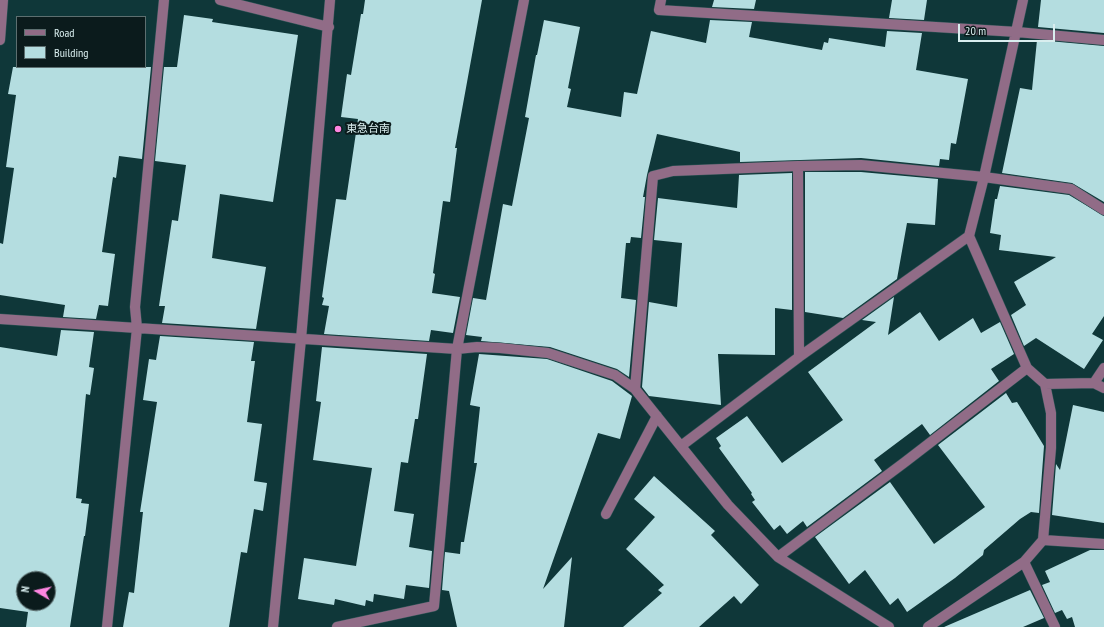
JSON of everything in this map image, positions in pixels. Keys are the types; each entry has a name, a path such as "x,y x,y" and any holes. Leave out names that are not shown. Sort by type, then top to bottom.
{"street":[{"path":"0,40 3,0"},
{"path":"107,627 137,328 135,307 164,0"},
{"path":"220,0 329,27"},
{"path":"273,627 301,339 329,27 330,0"},
{"path":"337,627 434,606 457,349 524,0"},
{"path":"661,0 659,10 1017,32 1104,40"},
{"path":"928,627 1024,562 1043,540 1051,448 1051,413 1045,384 1027,368 969,236 984,177 1023,0"},
{"path":"635,389 653,176 673,171 861,165 984,177 1070,189 1104,210"},
{"path":"798,166 799,357"},
{"path":"681,446 799,357 969,236"},
{"path":"0,319 457,349 477,347 548,353 615,375 635,389 728,505 778,557 889,627"},
{"path":"778,557 899,467 1027,368"},
{"path":"1094,382 1104,368"},
{"path":"1045,384 1094,382 1104,388"},
{"path":"606,514 657,416"},
{"path":"1043,540 1104,544"},
{"path":"1024,562 1055,627"}],"building":[{"path":"365,0 482,0 455,148 457,148 450,202 443,201 433,273 435,274 432,293 460,297 453,333 431,330 429,341 324,334 329,306 322,305 324,298 322,297 336,199 346,200 358,119 341,117 347,74 351,75 361,14 363,14"},
{"path":"714,0 756,0 754,9 712,7"},
{"path":"892,0 927,0 924,20 889,18"},
{"path":"1041,0 1104,0 1104,33 1038,27"},
{"path":"184,15 213,19 212,22 298,35 273,202 220,194 212,258 266,267 256,329 162,323 165,306 159,306 172,220 178,221 186,165 155,161 164,67 177,67"},
{"path":"544,20 580,27 568,88 571,89 567,107 621,117 624,92 637,94 651,31 706,43 710,20 752,22 749,37 822,50 824,42 828,43 829,38 885,47 887,31 922,33 916,70 968,79 956,144 951,143 949,160 940,159 939,166 861,158 740,162 740,152 657,134 643,197 645,197 641,238 631,237 630,243 626,243 621,298 636,300 629,377 617,369 550,347 481,341 482,337 466,335 473,298 486,300 503,204 512,206 529,118 525,117"},
{"path":"1037,40 1104,46 1104,202 1072,183 1002,173 1020,88 1032,90"},
{"path":"13,67 151,67 142,159 119,156 116,178 113,177 102,252 115,254 108,306 99,305 96,319 63,317 65,305 0,295 0,243 3,244 14,168 6,167 16,95 8,94"},
{"path":"805,172 861,172 938,179 935,225 907,223 897,279 843,318 805,312"},
{"path":"792,173 792,310 775,308 775,355 718,354 721,405 649,396 642,387 649,302 677,307 682,243 654,240 658,198 737,208 739,175"},
{"path":"1000,186 1069,195 1104,216 1104,316 1092,334 1103,340 1084,369 1036,338 1024,346 1011,315 1026,305 1014,282 1056,257 999,250 1001,235 990,233 995,199 997,199"},
{"path":"894,297 888,335 920,312 939,341 973,318 981,333 1000,322 1014,354 991,369 999,381 930,435 922,424 874,460 882,471 807,527 803,521 787,534 780,525 774,530 752,502 755,500 751,494 752,493 719,448 721,446 716,438 747,416 782,463 843,420 808,372 876,322 862,320"},
{"path":"61,330 94,332 89,367 94,368 90,395 86,394 76,498 82,499 81,503 89,504 70,627 26,627 28,612 21,611 56,611 56,571 16,571 16,610 0,608 0,347 57,356"},
{"path":"160,336 254,342 251,361 255,361 247,422 262,424 254,481 267,483 263,511 254,509 247,553 241,552 229,627 123,627 129,592 134,593 143,512 140,512 157,402 143,400 149,359 156,360"},
{"path":"322,347 427,354 418,419 415,419 408,463 401,462 394,511 414,514 409,547 432,551 429,588 406,585 404,599 374,594 373,602 366,600 365,606 335,599 334,605 298,599 304,558 356,566 372,468 313,460 321,402 316,401"},
{"path":"479,354 547,359 612,381 632,396 620,439 598,433 543,589 572,557 564,627 457,627 449,591 442,590 445,552 460,554 461,542 464,542 477,463 474,463 480,407 470,405"},
{"path":"1006,393 1012,403 1017,402 1044,446 1039,513 1031,512 1020,519 984,550 983,555 955,578 907,612 898,598 890,605 865,570 849,584 815,537 890,482 934,544 985,507 938,445"},
{"path":"1073,405 1104,412 1104,523 1052,515 1056,464 1060,470"},
{"path":"654,476 715,531 711,535 759,585 741,604 734,596 699,627 623,627 662,593 658,590 664,585 626,549 655,517 634,499"},
{"path":"1090,550 1104,550 1104,627 1075,627 1072,617 1067,619 1062,610 1055,613 1042,585 1050,582 1045,571"},
{"path":"1030,590 1044,618 1023,627 944,627"}],"place":[{"name":"東急台南","path":"338,129"}]}
